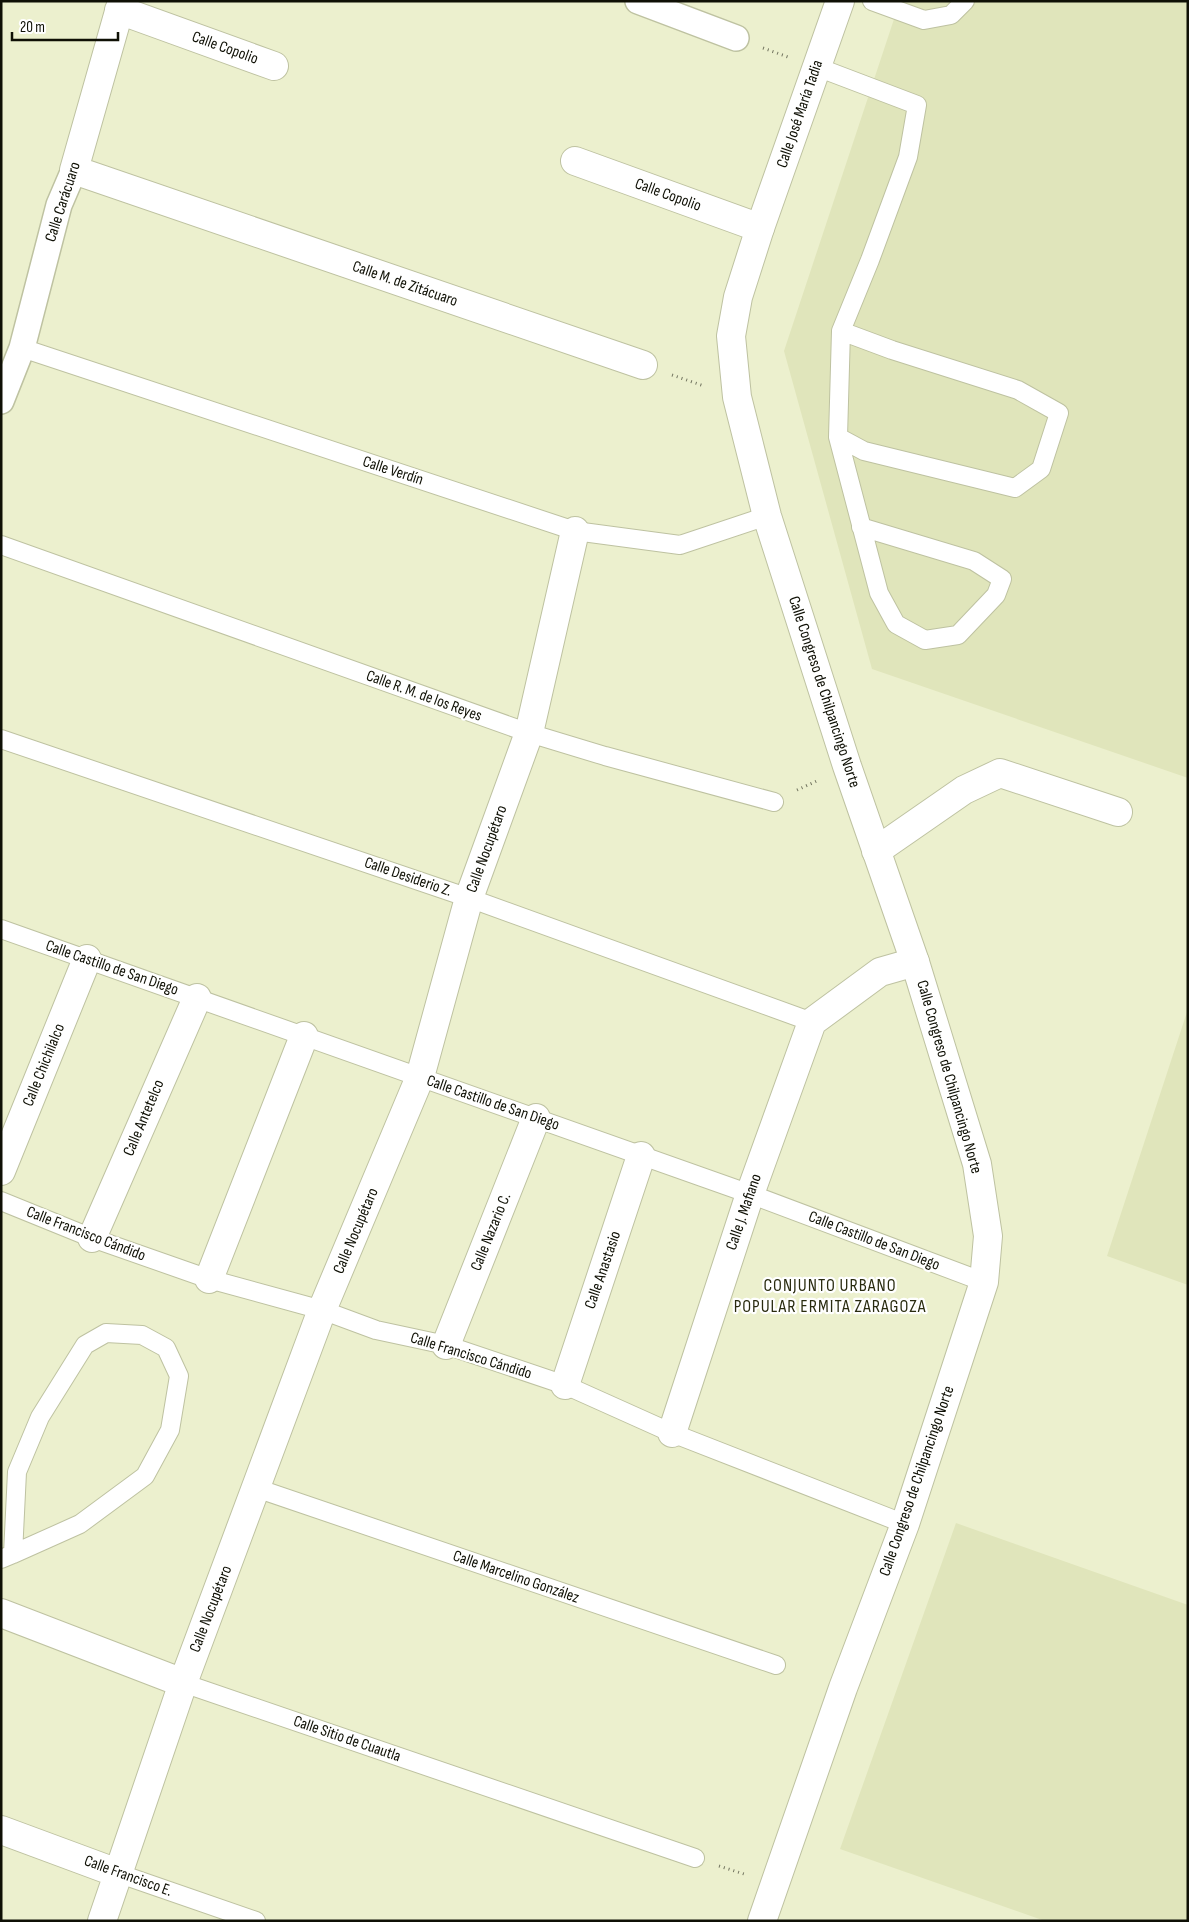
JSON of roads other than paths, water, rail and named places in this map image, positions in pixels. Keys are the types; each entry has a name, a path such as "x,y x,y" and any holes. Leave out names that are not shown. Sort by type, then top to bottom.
{"street":[{"path":"638,1 736,38"},
{"name":"Calle José María Tadia","path":"760,228 840,1"},
{"name":"Calle Copolio","path":"120,6 274,66"},
{"name":"Calle Carácuaro","path":"1,401 22,348 58,205 74,170 120,6"},
{"name":"Calle Copolio","path":"575,161 760,228"},
{"name":"Calle M. de Zitácuaro","path":"74,170 643,366"},
{"name":"Calle Congreso de Chilpancingo Norte","path":"760,228 738,296 731,336 737,396 767,516 848,766 915,962 977,1164 988,1236 984,1282 905,1524 843,1688 762,1921"},
{"name":"Calle Nocupétaro","path":"102,1921 120,1874 183,1683 322,1310 420,1078 469,898 529,733 575,531"},
{"path":"876,850 964,790 1000,773 1118,812"},
{"name":"Calle Chichilalco","path":"1,1172 86,959"},
{"path":"812,1022 880,972 915,962"},
{"name":"Calle Antetelco","path":"92,1238 196,998"},
{"name":"Calle J. Mafiano","path":"672,1433 750,1194 812,1022"},
{"path":"209,1279 304,1036"},
{"name":"Calle Nazario C.","path":"446,1345 536,1118"},
{"name":"Calle Anastasio","path":"564,1385 642,1156"},
{"name":"Calle Sitio de Cuautla","path":"1,1613 183,1683"},
{"name":"Calle Francisco E.","path":"1,1830 120,1874"}],"lane":[{"path":"872,1 924,20 951,15 965,1"},
{"path":"817,67 917,105 908,157 870,260 840,331 838,437 861,527 879,593 896,624 925,640 958,635 996,595 1002,579 974,561 861,527"},
{"path":"838,437 864,451 1015,488 1041,468 1059,413 1018,390 892,350 840,331"},
{"name":"Calle Verdín","path":"22,348 575,531 680,545 767,516"},
{"name":"Calle R. M. de los Reyes","path":"1,545 529,733 605,756 774,802"},
{"name":"Calle Desiderio Z.","path":"1,739 469,898 812,1022"},
{"name":"Calle Castillo de San Diego","path":"1,929 750,1194 984,1282"},
{"name":"Calle Francisco Cándido","path":"1,1201 92,1238 209,1279 322,1310 376,1330 446,1345 564,1385 672,1433 905,1524"},
{"path":"106,1333 142,1335 166,1348 179,1376 170,1430 145,1476 80,1524 7,1556 17,1472 40,1417 85,1345 106,1333"},
{"name":"Calle Marcelino González","path":"256,1488 776,1665"},
{"name":"Calle Sitio de Cuautla","path":"183,1683 695,1858"},
{"name":"Calle Francisco E.","path":"120,1874 256,1921"}],"district":[{"name":"CONJUNTO URBANO POPULAR ERMITA ZARAGOZA","path":"830,1295"}]}
